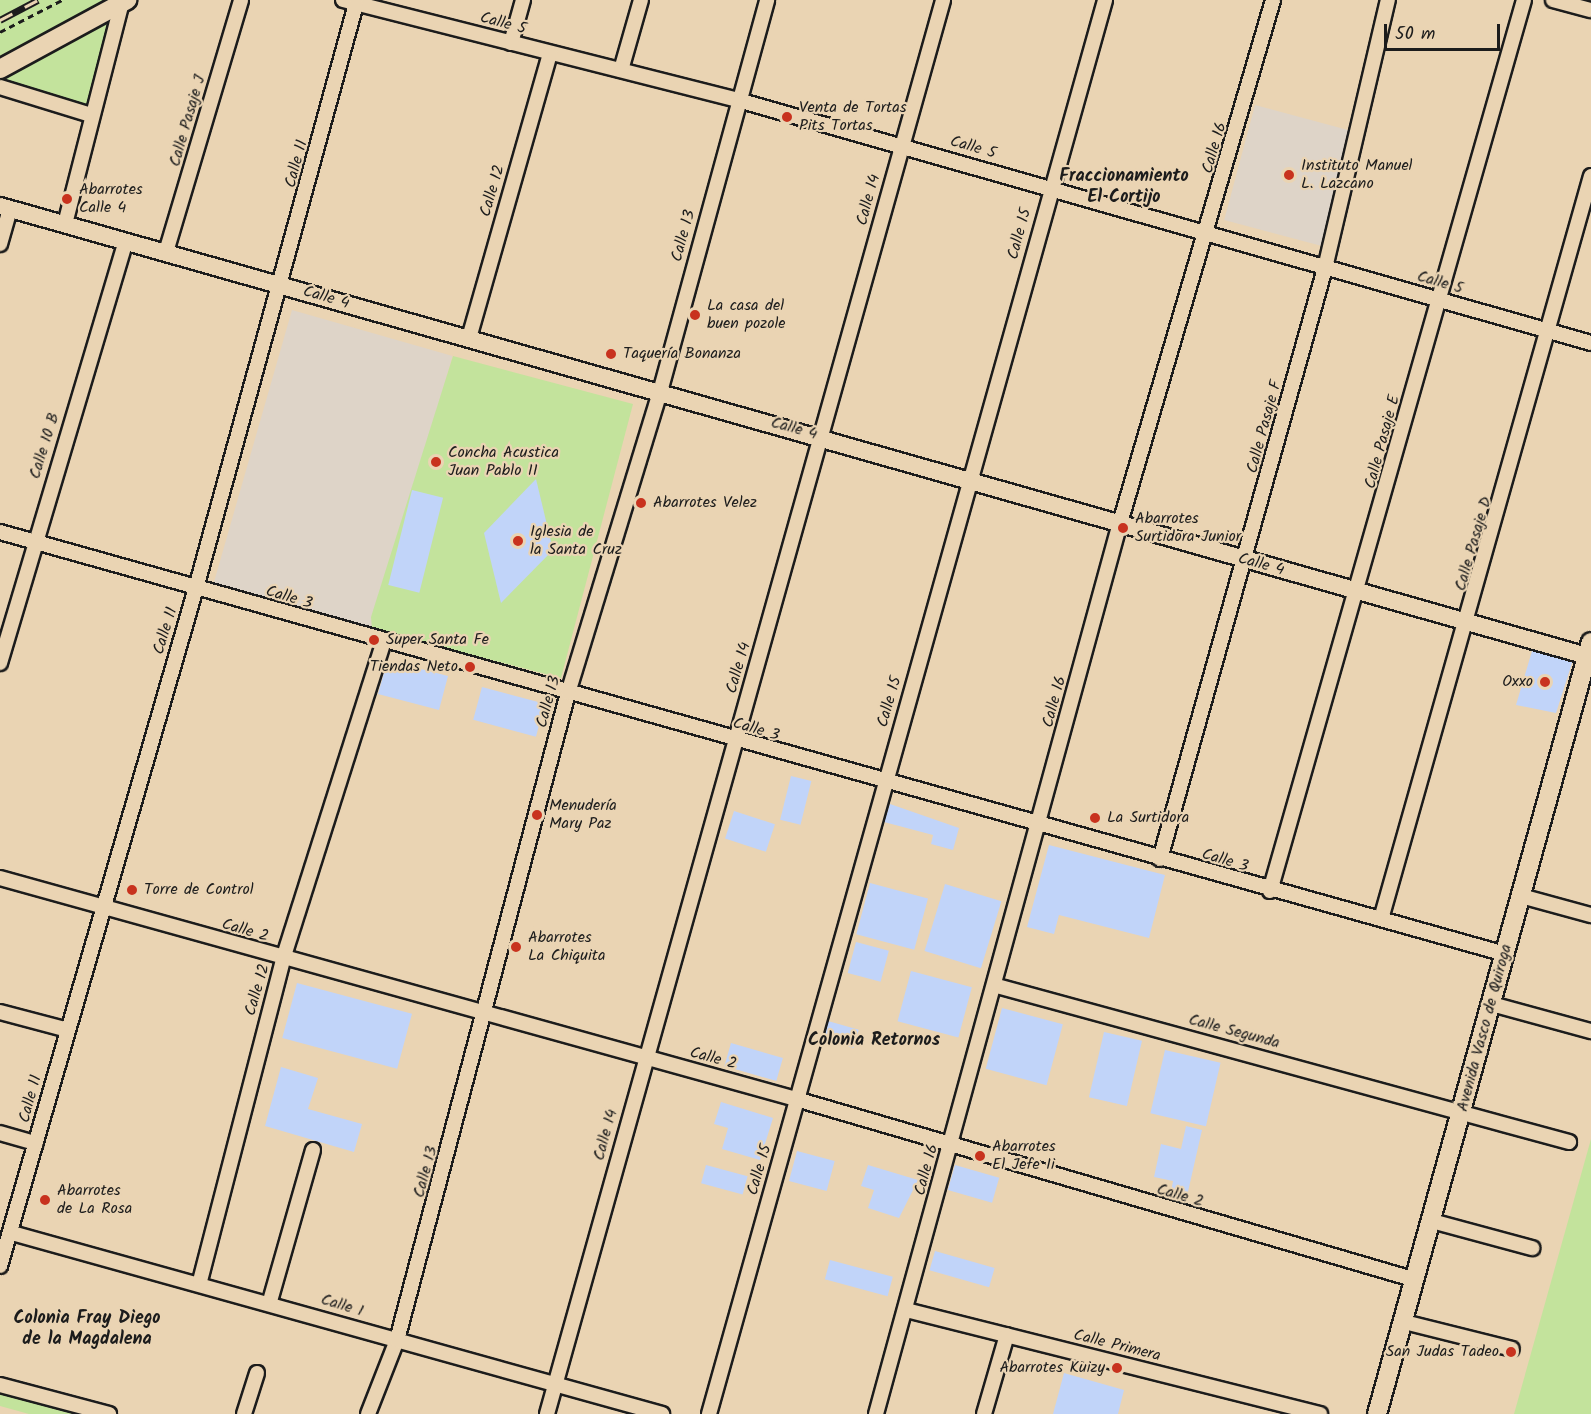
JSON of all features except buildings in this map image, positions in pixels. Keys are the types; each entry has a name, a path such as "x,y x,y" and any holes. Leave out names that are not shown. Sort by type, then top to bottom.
{"main road":[{"path":"0,69 125,1"},
{"name":"Avenida Vasco de Quiroga","path":"1377,1414 1521,896 1585,688 1589,649"}],"street":[{"name":"Calle Pasaje J","path":"166,252 241,0"},
{"path":"512,43 523,0"},
{"path":"621,70 641,0"},
{"name":"Calle 13","path":"369,1414 397,1340 486,1015 568,693 660,393 766,0"},
{"name":"Calle 14","path":"547,1414 943,0"},
{"name":"Calle 15","path":"709,1414 884,782 972,480 1049,186 1105,0"},
{"name":"Calle 16","path":"876,1414 997,986 1120,523 1208,233 1273,0"},
{"name":"Calle Pasaje F","path":"1160,860 1246,562 1325,268 1388,0"},
{"name":"Calle Pasaje E","path":"1270,891 1524,0"},
{"path":"1554,0 1591,10"},
{"path":"65,224 91,115 125,1"},
{"name":"Calle 5","path":"349,2 400,6 512,43 738,100 902,145 1591,343"},
{"name":"Calle 11","path":"1,1259 12,1233 101,906 196,588 282,285 349,2"},
{"name":"Calle 12","path":"469,338 550,52"},
{"path":"0,87 91,115"},
{"name":"Calle Pasaje D","path":"1381,919 1551,332 1591,176"},
{"name":"Calle 4","path":"5,208 660,393 821,436 1246,562 1357,590 1468,625 1589,649"},
{"path":"0,244 5,208"},
{"name":"Calle 10 B","path":"0,663 33,542 126,241"},
{"name":"Calle 3","path":"0,532 383,643 1270,891 1505,954"},
{"name":"Calle 12","path":"200,1281 284,959 383,643"},
{"name":"Calle 2","path":"0,878 284,959 796,1099 950,1148 1416,1280"},
{"path":"1521,896 1591,915"},
{"name":"Calle Segunda","path":"997,986 1463,1111 1569,1142"},
{"path":"1492,1004 1591,1030"},
{"path":"0,1012 68,1030"},
{"path":"0,1133 36,1143"},
{"path":"270,1301 313,1150"},
{"path":"1432,1221 1532,1248"},
{"name":"Calle 1","path":"12,1233 200,1281 554,1387 662,1414"},
{"name":"Calle Primera","path":"906,1310 1320,1414"},
{"path":"1404,1322 1512,1349"},
{"path":"984,1414 1007,1335"},
{"path":"244,1414 256,1373"},
{"path":"0,1385 109,1414"}],"path":[{"path":"0,32 62,0"}],"shaded area":[{"name":"Instituto Manuel L. Lazcano","path":"1255,105 1354,131 1323,246 1224,220"},
{"path":"292,310 453,356 374,630 213,584"}],"green space":[{"path":"0,0 115,0 0,62"},
{"path":"113,14 87,109 0,81 0,75"},
{"path":"453,356 633,404 561,678 372,629 371,617"},
{"path":"1591,1139 1591,1414 1514,1414"},
{"path":"0,1384 108,1414 29,1414 0,1406"}],"railway":[{"path":"0,20 38,0"}],"place":[{"name":"Venta de Tortas Pits Tortas","path":"787,117"},
{"name":"Instituto Manuel L. Lazcano","path":"1289,175"},
{"name":"Abarrotes Calle 4","path":"67,199"},
{"name":"La casa del buen pozole","path":"695,315"},
{"name":"Taquería Bonanza","path":"611,354"},
{"name":"Concha Acustica Juan Pablo II","path":"436,462"},
{"name":"Abarrotes Velez","path":"641,503"},
{"name":"Abarrotes Surtidora Junior","path":"1123,528"},
{"name":"Iglesia de la Santa Cruz","path":"518,541"},
{"name":"Super Santa Fe","path":"374,640"},
{"name":"Tiendas Neto","path":"470,667"},
{"name":"Oxxo","path":"1545,682"},
{"name":"Menudería Mary Paz","path":"537,815"},
{"name":"La Surtidora","path":"1095,818"},
{"name":"Torre de Control","path":"132,890"},
{"name":"Abarrotes La Chiquita","path":"516,947"},
{"name":"Abarrotes El Jefe Ii","path":"980,1156"},
{"name":"Abarrotes de La Rosa","path":"45,1200"},
{"name":"San Judas Tadeo","path":"1511,1352"},
{"name":"Abarrotes Kuizy","path":"1117,1368"}],"district":[{"name":"Fraccionamiento El Cortijo","path":"1124,188"},
{"name":"Colonia Retornos","path":"874,1041"},
{"name":"Colonia Fray Diego de la Magdalena","path":"87,1330"}]}
